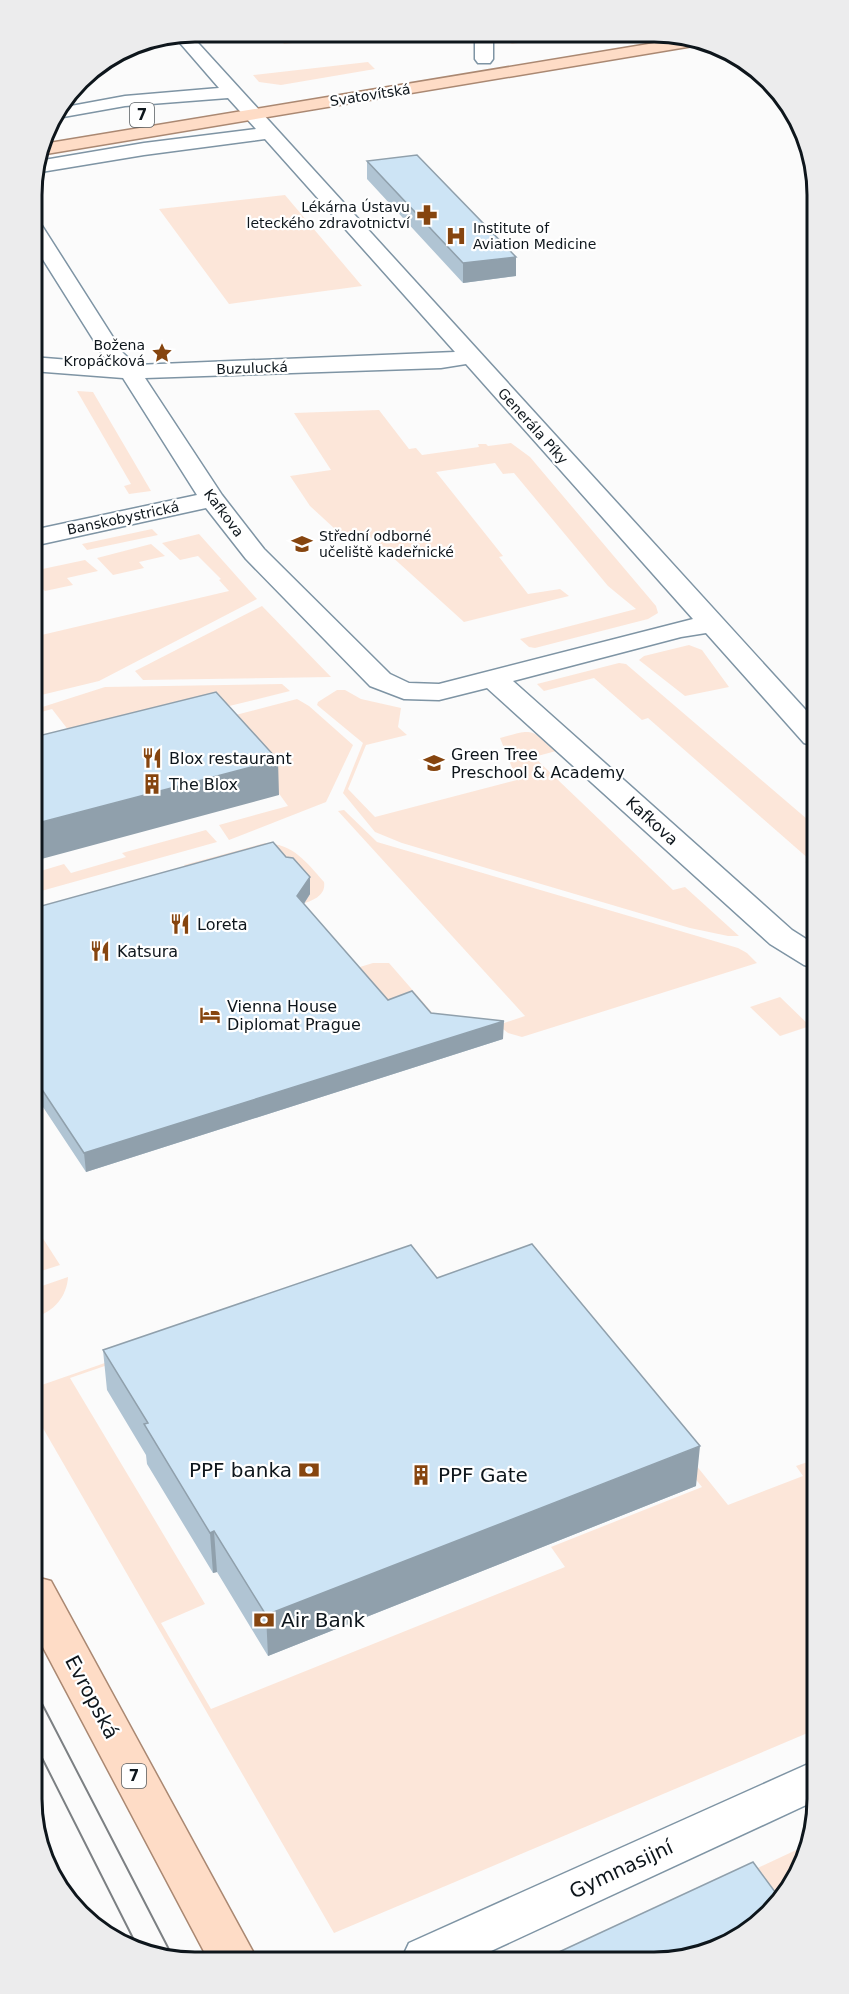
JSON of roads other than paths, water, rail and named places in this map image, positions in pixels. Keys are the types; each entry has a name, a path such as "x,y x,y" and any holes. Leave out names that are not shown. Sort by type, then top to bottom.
{"main road":[{"path":"478,60 588,42"},
{"name":"Svatovítská","path":"49,149 679,44"},
{"name":"Svatovítská","path":"57,129 235,95 365,78"},
{"name":"Evropská","path":"42,1604 229,1952"}],"street":[{"name":"Generála Píky","path":"188,42 807,728"},
{"path":"478,60 482,42"},
{"name":"Svatovítská","path":"66,112 125,101 235,95"},
{"path":"45,166 144,149 269,133"},
{"name":"Kafkova","path":"42,241 114,357 130,372 212,499 255,554 356,657 388,686 404,692 427,693 680,629 712,624"},
{"name":"Buzulucká","path":"42,365 130,372 441,361 471,357"},
{"name":"Banskobystrická","path":"42,536 212,499"},
{"name":"Kafkova","path":"493,678 781,937 807,954"},
{"name":"Gymnasijní","path":"439,1952 807,1784"}],"tram line":[{"path":"42,1704 169,1950"},
{"path":"42,1758 133,1939"}],"place":[{"name":"Lékárna Ústavu leteckého zdravotnictví","path":"427,215"},
{"name":"Institute of Aviation Medicine","path":"456,236"},
{"name":"Božena Kropáčková","path":"162,353"},
{"name":"Střední odborné učeliště kadeřnické","path":"302,544"},
{"name":"Blox restaurant","path":"152,758"},
{"name":"Green Tree Preschool & Academy","path":"434,763"},
{"name":"The Blox","path":"152,784"},
{"name":"Loreta","path":"180,924"},
{"name":"Katsura","path":"100,951"},
{"name":"Vienna House Diplomat Prague","path":"210,1015"},
{"name":"PPF banka","path":"309,1470"},
{"name":"PPF Gate","path":"421,1475"},
{"name":"Air Bank","path":"264,1620"}]}
